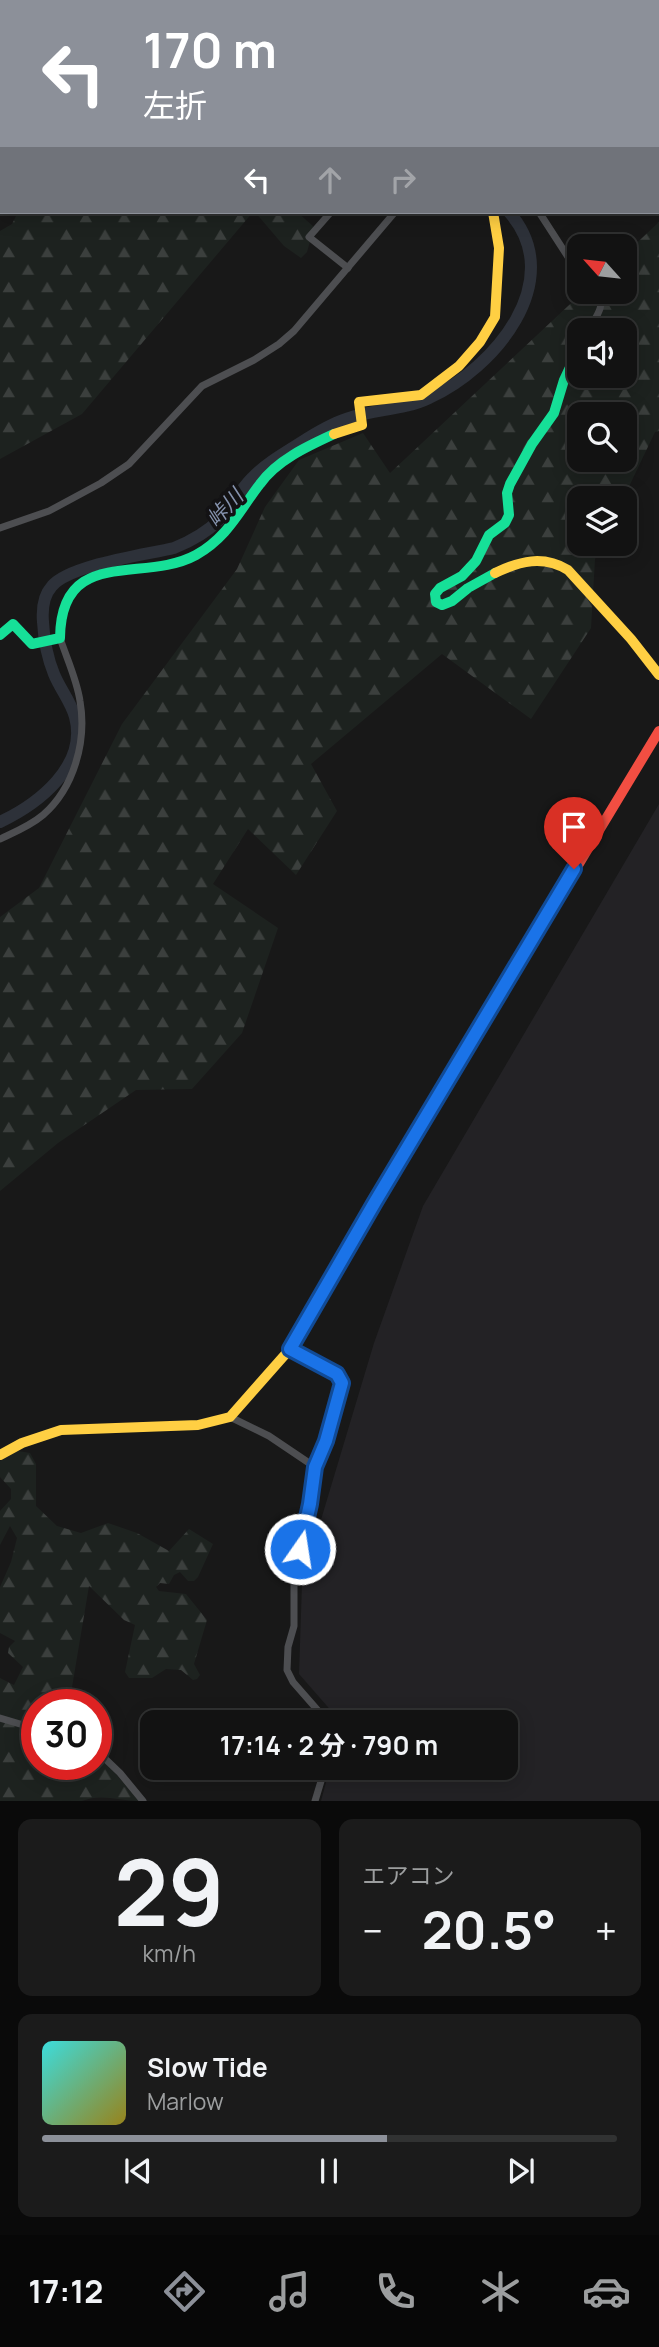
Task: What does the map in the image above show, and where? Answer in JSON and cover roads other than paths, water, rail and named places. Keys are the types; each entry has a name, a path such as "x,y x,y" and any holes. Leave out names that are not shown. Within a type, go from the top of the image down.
{"street":[{"path":"329,214 309,237 348,268"},
{"path":"0,528 49,511 101,483 129,464 202,386 254,360 294,331 393,214"},
{"path":"0,839 27,827 44,814 64,789 82,739 80,700 60,638 64,601 94,575 114,569 163,566 188,559 211,547 227,533 261,483 295,454 328,435 362,425 359,402 421,395 459,366 480,342 495,317 499,248 493,214"},
{"path":"540,214 567,255"},
{"path":"567,374 554,413 532,444 510,484 507,493 509,515 505,523 489,535 476,561 462,576 440,588 435,594 436,602 439,605 447,604 483,580 518,564 546,559 558,561 631,639 659,675"},
{"path":"0,635 13,624 32,644 60,638"},
{"path":"0,1455 22,1443 61,1430 198,1425 230,1417 290,1349 434,1102 659,731"},
{"path":"290,1349 337,1374 342,1383 326,1441 315,1467 310,1504 294,1571 294,1626 288,1647 287,1670 293,1682 318,1710"},
{"path":"230,1417 269,1436 315,1467"},
{"path":"0,1718 21,1724"},
{"path":"112,1765 143,1801"},
{"path":"315,1801 321,1780"}],"waterway":[{"name":"峠川","path":"0,822 44,794 57,781 74,752 77,735 75,717 56,680 44,635 44,603 52,586 75,572 186,543 219,520 258,472 313,435 361,414 410,405 429,398 454,384 477,366 499,344 516,320 527,293 531,266 525,238 510,214"}]}
